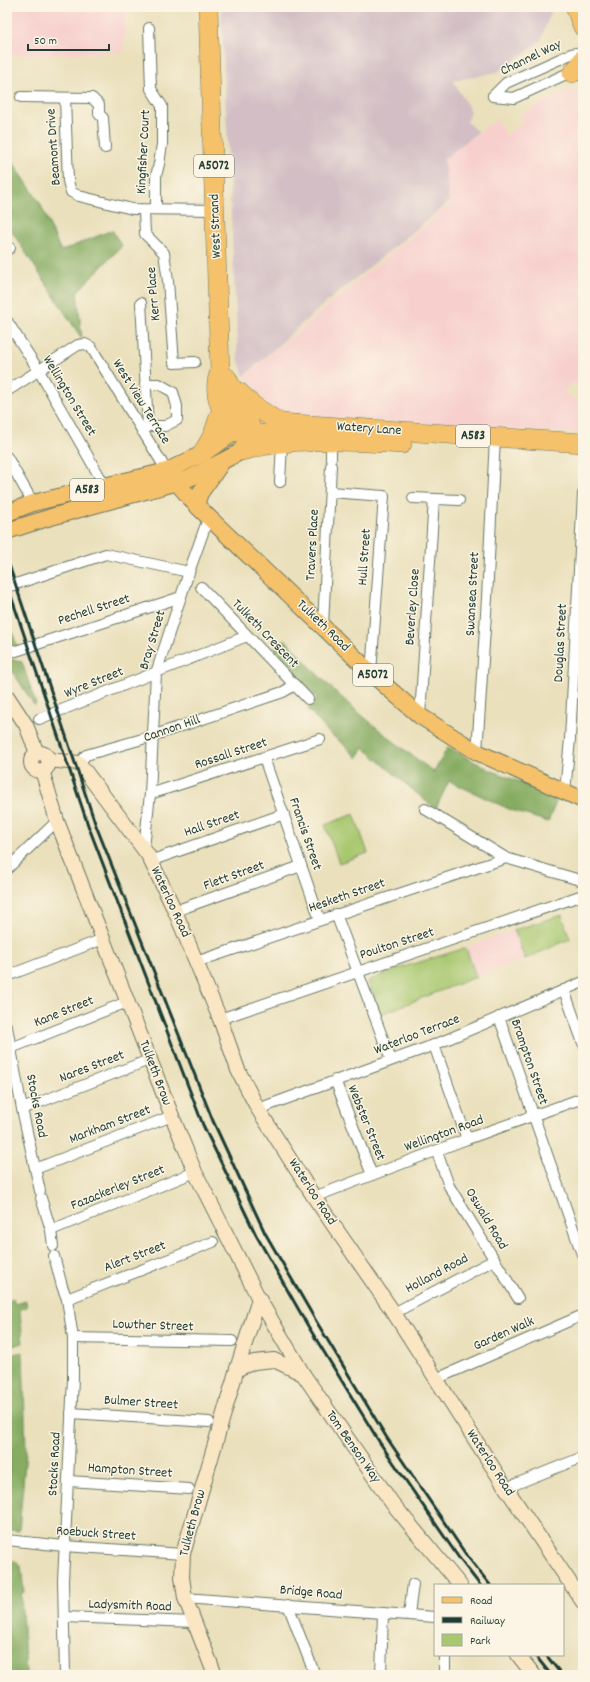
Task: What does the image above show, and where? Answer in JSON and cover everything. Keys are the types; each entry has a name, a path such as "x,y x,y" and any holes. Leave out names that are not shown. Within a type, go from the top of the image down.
{"highway":[{"name":"West Strand","path":"208,7 216,210 220,372 217,379 218,400 222,408 245,436"},
{"path":"575,7 583,27"},
{"path":"220,372 227,378 245,436 293,434 309,442"},
{"path":"231,389 240,392 254,406 280,423"},
{"path":"202,454 213,435 222,408"},
{"name":"Watery Lane","path":"245,436 280,423 331,448"},
{"name":"Watery Lane","path":"245,436 262,445 309,442 331,448 495,443 583,443"},
{"name":"Watery Lane","path":"495,443 583,456"}],"main road":[{"name":"Watery Lane","path":"167,471 245,436"},
{"name":"Watery Lane","path":"178,482 190,478 223,461 245,436"},
{"path":"196,505 200,493 208,479 223,461"},
{"name":"A583","path":"7,513 33,503 167,471"},
{"name":"Tulketh Road","path":"167,471 178,482 196,505 323,625 371,673 420,716 477,752 583,800"},
{"name":"A583","path":"7,531 178,482"},
{"name":"A5072","path":"155,488 184,498 196,505"}],"street":[{"name":"Kingfisher Court","path":"149,28 151,90 162,106 162,144 156,176 156,209"},
{"name":"Channel Way","path":"579,70 553,79 514,98 493,96 506,83 556,60 571,54 583,52"},
{"name":"Beamont Drive","path":"21,97 92,98 99,104 100,114 103,118 105,148"},
{"name":"Beamont Drive","path":"65,98 68,181 72,192 79,196 130,209 216,210"},
{"name":"Kerr Place","path":"144,210 144,234 164,253 168,281 174,363 195,362"},
{"path":"141,303 145,384 145,429 165,426 177,420 177,406 173,392 159,384 145,384"},
{"name":"Wellington Street","path":"7,321 39,371 105,486"},
{"name":"West View Terrace","path":"39,371 78,345 85,344 91,347 145,429 167,471"},
{"path":"7,392 39,371"},
{"path":"280,482 282,443"},
{"name":"Swansea Street","path":"477,752 495,443"},
{"name":"Travers Place","path":"323,625 331,448"},
{"path":"7,457 33,503"},
{"name":"Hull Street","path":"330,492 384,496 371,673"},
{"name":"Douglas Street","path":"565,792 579,672 583,494"},
{"path":"413,498 459,500"},
{"name":"Beverley Close","path":"420,716 434,499"},
{"name":"Bray Street","path":"147,854 156,673 209,516"},
{"path":"7,587 106,554 189,572"},
{"name":"Tulketh Crescent","path":"201,587 308,699"},
{"name":"Pechell Street","path":"12,650 181,597"},
{"name":"Wyre Street","path":"39,719 247,636"},
{"name":"Cannon Hill","path":"79,763 86,755 153,735 283,692 295,685"},
{"name":"Tulketh Brow","path":"7,696 26,725 42,761 57,821 149,1060 195,1172 259,1299 183,1554 182,1578 184,1598 215,1675"},
{"name":"Rossall Street","path":"150,794 320,739"},
{"name":"Francis Street","path":"264,758 320,920"},
{"path":"42,761 79,763"},
{"name":"Waterloo Road","path":"79,763 147,854 175,912 220,1019 238,1070 258,1109 314,1197 394,1313 506,1488 581,1594"},
{"path":"425,809 506,858 583,881"},
{"name":"Hall Street","path":"147,854 284,814"},
{"path":"7,869 57,821"},
{"name":"Hesketh Street","path":"196,962 506,858"},
{"name":"Flett Street","path":"175,912 301,866"},
{"name":"Poulton Street","path":"220,1019 583,895"},
{"path":"336,914 391,1060"},
{"path":"7,976 103,939"},
{"name":"Waterloo Terrace","path":"258,1109 434,1045 583,982"},
{"path":"564,990 583,1044"},
{"name":"Kane Street","path":"11,1048 127,1002"},
{"name":"Brampton Street","path":"499,1017 583,1257"},
{"name":"Stocks Road","path":"7,1027 35,1170 51,1230 62,1286 67,1298 73,1338 69,1481 64,1546 65,1675"},
{"path":"434,1045 468,1139"},
{"name":"Nares Street","path":"22,1109 149,1060"},
{"name":"Webster Street","path":"335,1080 372,1175"},
{"name":"Wellington Road","path":"314,1197 437,1152 468,1139 583,1098"},
{"name":"Markham Street","path":"35,1170 172,1116"},
{"name":"Oswald Road","path":"437,1152 449,1186 518,1298"},
{"name":"Fazackerley Street","path":"51,1230 195,1172"},
{"name":"Alert Street","path":"67,1298 213,1242"},
{"name":"Holland Road","path":"394,1313 494,1260"},
{"name":"Tom Benson Way","path":"259,1299 303,1374 392,1503 459,1584"},
{"name":"Garden Walk","path":"436,1379 583,1315"},
{"name":"Lowther Street","path":"73,1338 232,1341"},
{"path":"237,1370 254,1362 274,1360 303,1374"},
{"name":"Bulmer Street","path":"71,1412 209,1422"},
{"path":"506,1488 583,1457"},
{"name":"Hampton Street","path":"69,1481 189,1489"},
{"name":"Roebuck Street","path":"10,1540 64,1546 183,1554"},
{"path":"409,1614 413,1584"},
{"name":"Bridge Road","path":"184,1598 288,1604 434,1617"},
{"path":"288,1604 315,1675"},
{"path":"381,1675 383,1613"},
{"name":"Ladysmith Road","path":"64,1617 194,1622"},
{"path":"445,1656 445,1675"},
{"path":"519,1656 534,1675"}],"shaded area":[{"path":"7,7 126,7 124,52 7,55"},
{"path":"221,7 548,7 551,11 541,40 525,53 497,72 453,81 470,110 467,122 478,132 444,159 449,202 323,305 244,376 238,357"},
{"path":"566,90 581,91 583,94 583,389 573,380 574,382 562,392 583,405 583,434 273,414 262,397 244,376 448,205 444,159 496,119 506,135 524,122 520,115"},
{"path":"562,915 570,939 525,959 439,990 381,1014 368,981 400,968 465,948 514,930"}],"green space":[{"path":"7,153 40,203 61,251 112,230 122,246 77,292 82,339 7,224"},
{"path":"7,616 18,649 7,642"},
{"path":"285,639 319,676 355,710 434,772 448,747 490,770 558,797 548,822 511,810 449,781 436,808 428,803 364,748 357,758 329,733 308,709 317,698 272,651"},
{"path":"7,658 22,662 36,704 34,705 7,663"},
{"path":"354,814 368,853 339,863 325,825"},
{"path":"562,915 570,939 525,959 514,930"},
{"path":"466,948 476,977 381,1014 368,981 400,968"},
{"path":"13,1299 15,1304 26,1301 27,1307 21,1309 20,1312 23,1343 12,1346 7,1339 7,1302"},
{"path":"23,1352 26,1451 19,1531 7,1530 12,1424 8,1355"},
{"path":"14,1560 21,1566 24,1592 21,1595 26,1675 9,1675 7,1566"}],"railway":[{"path":"7,559 95,823 213,1121 265,1233 387,1438 465,1553 489,1584"},
{"path":"7,584 88,825 203,1125 256,1235 308,1326 380,1443 459,1558 479,1584"},
{"path":"536,1656 551,1675"},
{"path":"547,1656 562,1675"}]}
